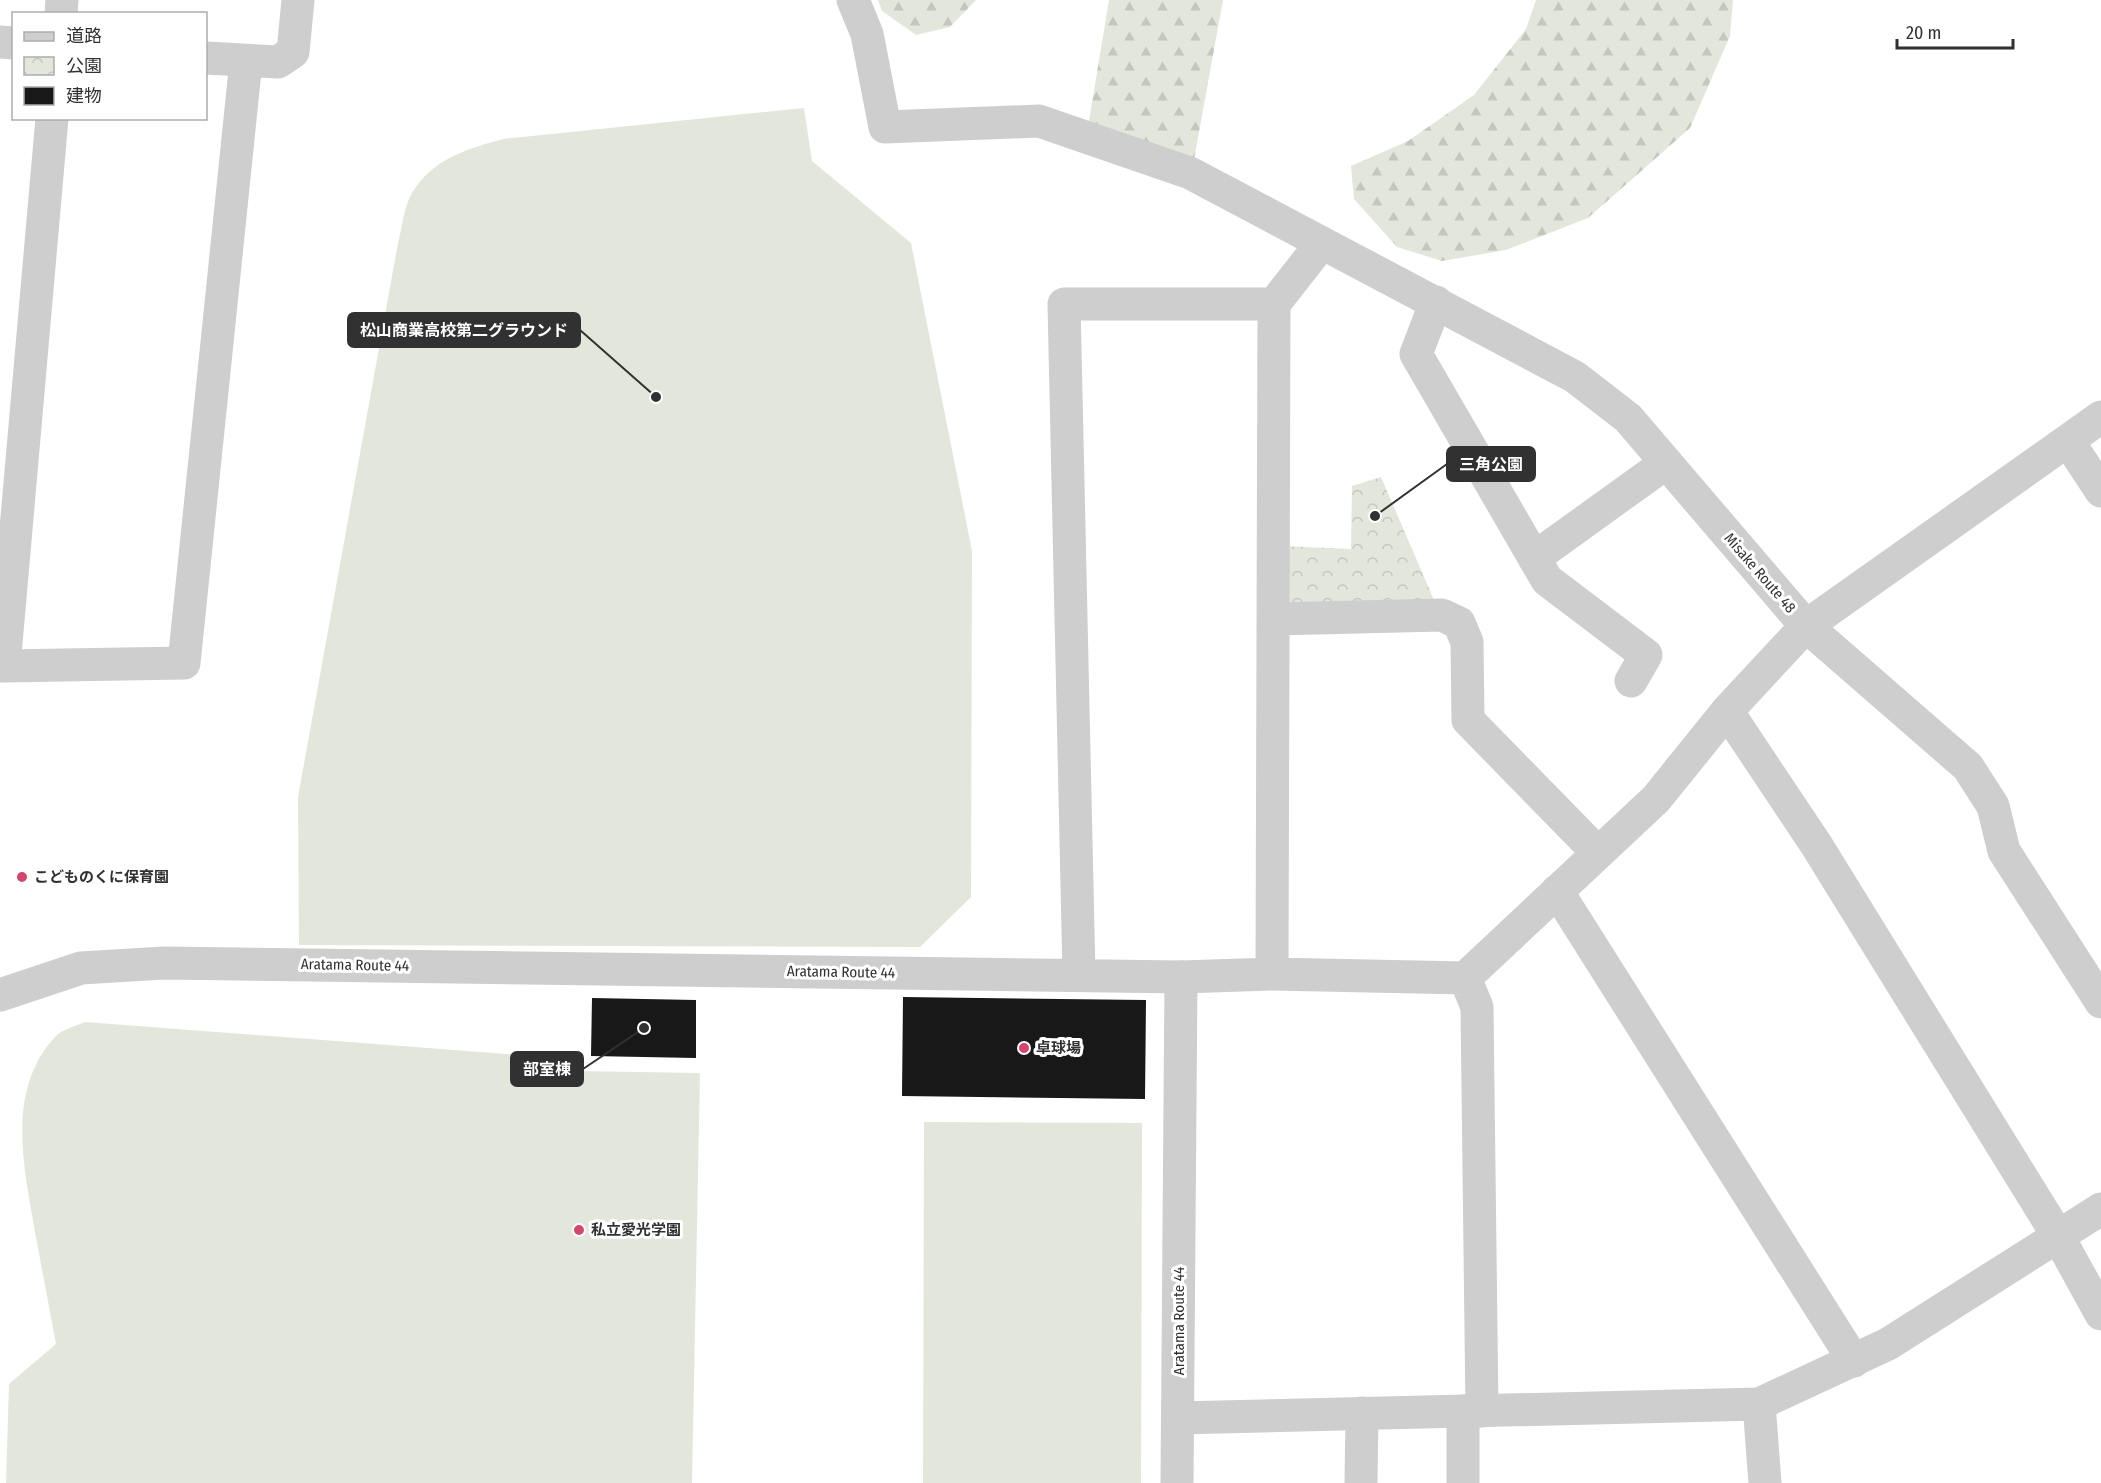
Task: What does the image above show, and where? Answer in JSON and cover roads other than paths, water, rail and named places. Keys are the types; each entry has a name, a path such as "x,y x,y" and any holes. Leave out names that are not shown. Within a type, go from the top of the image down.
{"street":[{"path":"207,58 278,62 293,52 298,0"},
{"name":"Misake Route 48","path":"853,0 867,34 885,127 1039,121 1191,173 1575,377 1628,418 1806,626 1968,767 1993,806 2004,851 2101,1002"},
{"path":"52,120 2,666 184,663 246,61"},
{"path":"1272,974 1274,304 1321,244"},
{"path":"1436,302 1416,354 1547,580 1646,655 1631,681"},
{"path":"1078,975 1064,304 1274,304"},
{"path":"1182,977 1272,974 1465,978 1656,799 1727,711 1806,626 2101,417"},
{"path":"2068,441 2101,491"},
{"path":"1534,558 1666,463"},
{"path":"1273,620 1442,615 1459,623 1467,642 1468,720 1598,853"},
{"path":"1727,711 1817,846 2058,1236 2101,1314"},
{"path":"1557,891 1854,1361"},
{"name":"Aratama Route 44","path":"0,995 81,968 164,963 1182,977 1177,1483"},
{"path":"1463,1483 1472,1411 1477,1007 1465,978"},
{"path":"1178,1418 1759,1404 1888,1344 2101,1209"},
{"path":"1759,1404 1765,1483"},
{"path":"1361,1483 1362,1413"}],"place":[{"name":"松山商業高校第二グラウンド","path":"656,397"},
{"name":"三角公園","path":"1375,516"},
{"name":"こどものくに保育園","path":"22,877"},
{"name":"部室棟","path":"644,1028"},
{"name":"卓球場","path":"1024,1048"},
{"name":"私立愛光学園","path":"579,1230"}]}
